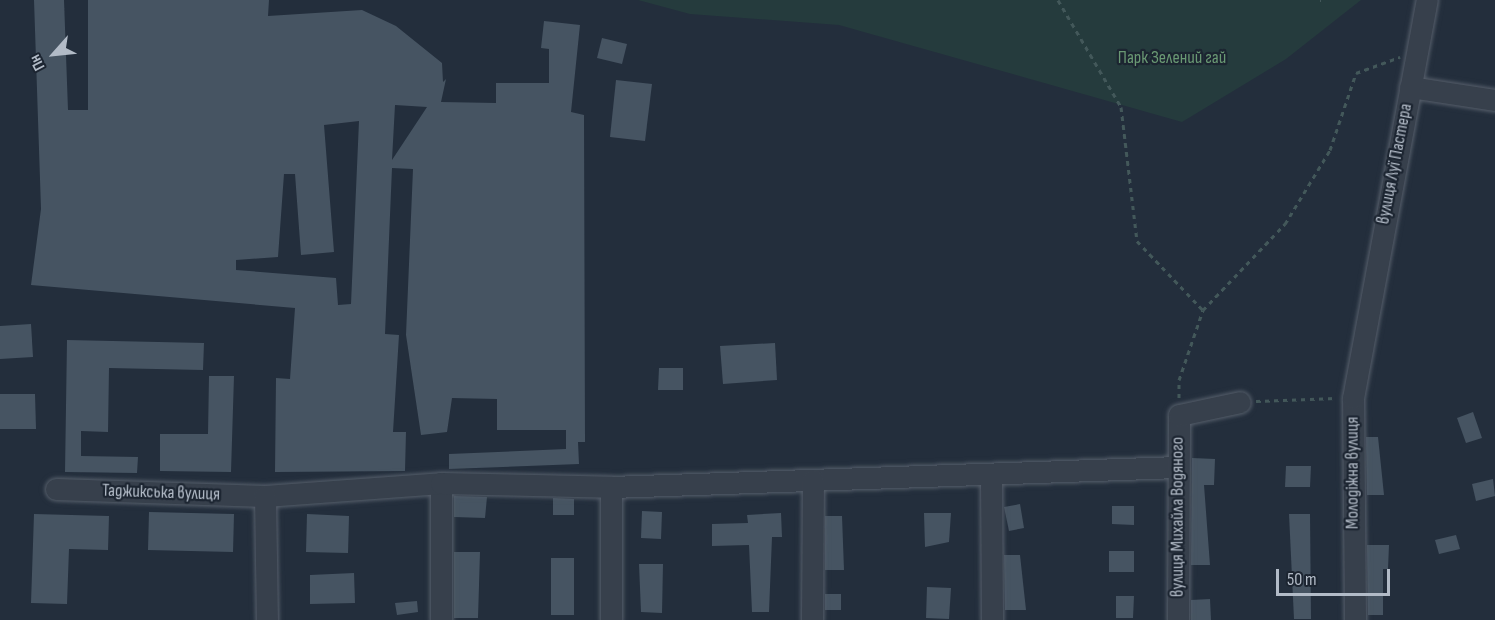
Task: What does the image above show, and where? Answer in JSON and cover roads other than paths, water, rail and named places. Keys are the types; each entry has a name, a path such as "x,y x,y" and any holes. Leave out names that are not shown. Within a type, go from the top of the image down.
{"street":[{"name":"вулиця Луї Пастера","path":"1364,327 1426,0"},
{"path":"1410,87 1495,100"},
{"name":"Молодіжна вулиця","path":"1355,620 1353,398 1364,327"},
{"name":"вулиця Михайла Водяного","path":"1178,620 1179,415 1240,402"},
{"name":"Таджикська вулиця","path":"56,489 265,496 441,483 611,487 991,476 1178,467"},
{"path":"991,476 992,620"},
{"path":"812,620 813,480"},
{"path":"441,483 441,620"},
{"path":"611,487 611,620"},
{"path":"265,496 267,620"}],"park label":[{"name":"Парк Зелений гай","path":"1172,58"}]}
